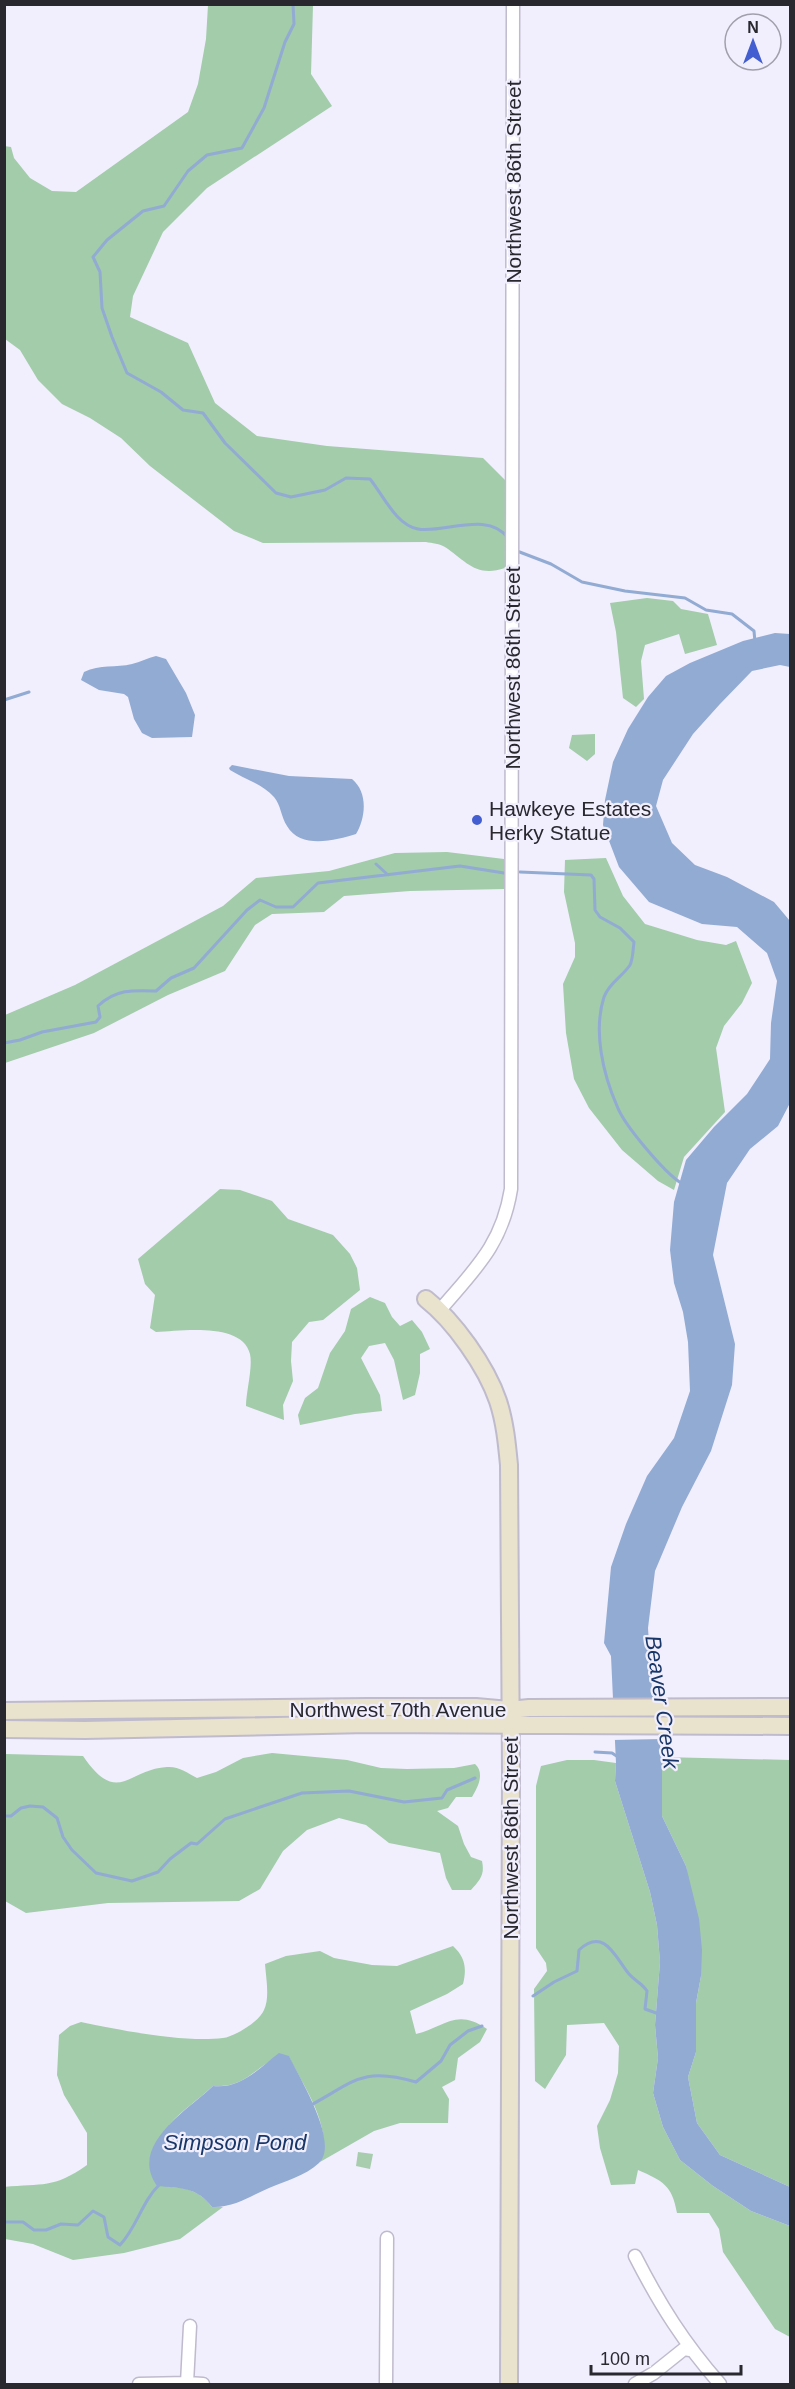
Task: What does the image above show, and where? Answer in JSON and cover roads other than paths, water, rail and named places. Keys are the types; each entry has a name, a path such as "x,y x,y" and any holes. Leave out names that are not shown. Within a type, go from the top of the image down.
{"main road":[{"name":"Northwest 86th Street","path":"426,1299 440,1310 472,1352 497,1400 505,1428 510,1488 509,2385"},
{"name":"Northwest 70th Avenue","path":"4,1711 476,1707 510,1717 582,1726 790,1726"},
{"name":"Northwest 70th Avenue","path":"4,1729 368,1724 510,1717 582,1708 790,1707"}],"street":[{"name":"Northwest 86th Street","path":"440,1310 496,1242 508,1209 511,1189 513,4"},
{"path":"50,1711 50,1730"},
{"path":"386,2385 387,2238"},
{"path":"635,2256 666,2314 690,2350 720,2385"},
{"path":"187,2383 190,2326"},
{"path":"636,2385 684,2349 690,2350"},
{"path":"139,2385 187,2383 203,2385"}],"water":[{"path":"775,633 790,634 790,667 780,665 752,671 720,704 693,734 663,780 656,806 672,843 695,865 727,877 774,902 790,921 790,1103 778,1126 750,1149 727,1183 713,1255 735,1344 732,1385 711,1451 682,1507 655,1571 648,1628 652,1690 662,1757 662,1816 686,1866 699,1919 702,1950 701,1976 696,2003 696,2052 688,2077 697,2123 720,2155 790,2187 790,2226 751,2211 713,2186 680,2160 663,2127 653,2093 658,2058 655,2025 660,1962 657,1925 650,1892 615,1781 611,1656 604,1643 611,1567 626,1524 647,1476 674,1438 690,1391 688,1342 683,1312 674,1283 670,1250 674,1202 686,1160 714,1127 747,1094 770,1059 771,1023 777,981 767,953 737,927 702,924 649,902 619,867 603,825 605,800 613,762 628,729 648,697 666,676 690,663 743,641"},
{"path":"156,656 166,659 186,693 195,715 192,737 152,738 142,733 134,719 128,697 124,694 99,690 81,680 84,672 90,670 132,664"},
{"path":"232,765 289,776 352,779 361,791 364,805 362,820 356,834 319,841 301,838 287,826 270,792 230,770"},
{"name":"Simpson Pond","path":"279,2053 289,2056 316,2110 325,2141 324,2154 319,2163 295,2178 228,2206 212,2207 194,2192 157,2186 150,2171 150,2156 155,2143 165,2130 213,2086 232,2084 249,2077"}],"waterway":[{"path":"293,4 294,24 285,42 264,108 242,148 207,155 188,171 164,206 143,211 107,240 93,257 100,272 102,308 112,337 127,373 161,392 183,410 203,413 225,443 276,493 291,497 325,490 346,478 370,479 397,516 410,526 428,530 477,524 489,525 508,538"},
{"path":"517,551 551,564 582,582 625,591 685,598 706,610 732,614 754,631 755,642"},
{"path":"4,700 29,692"},
{"path":"376,864 388,875"},
{"path":"4,1043 42,1032 96,1022 100,1017 98,1006 111,996 132,991 156,991 171,978 194,968 247,910 260,900 276,907 293,907 318,883 460,866 504,873"},
{"path":"520,872 591,875 594,879 595,910 600,917 620,928 634,942 630,965 604,997 599,1024 601,1052 608,1080 621,1114 655,1159 681,1183"},
{"path":"595,1752 612,1753 618,1757"},
{"path":"4,1816 11,1816 21,1808 43,1807 57,1818 63,1837 72,1850 96,1873 132,1881 158,1872 170,1859 191,1843 197,1844 225,1819 302,1793 349,1791 404,1802 442,1798 447,1790 475,1778"},
{"path":"533,1996 577,1971 579,1950 596,1942 609,1947 629,1974 645,1988 647,1991 645,2009 659,2014"},
{"path":"311,2105 349,2083 370,2076 398,2077 416,2082 441,2061 450,2045 468,2031 482,2026"},
{"path":"4,2222 23,2222 34,2230 46,2230 61,2224 78,2225 93,2211 104,2217 108,2237 120,2245 160,2184"}],"place":[{"name":"Hawkeye Estates Herky Statue","path":"477,820"}],"water label":[{"name":"Beaver Creek","path":"662,1702"}]}
